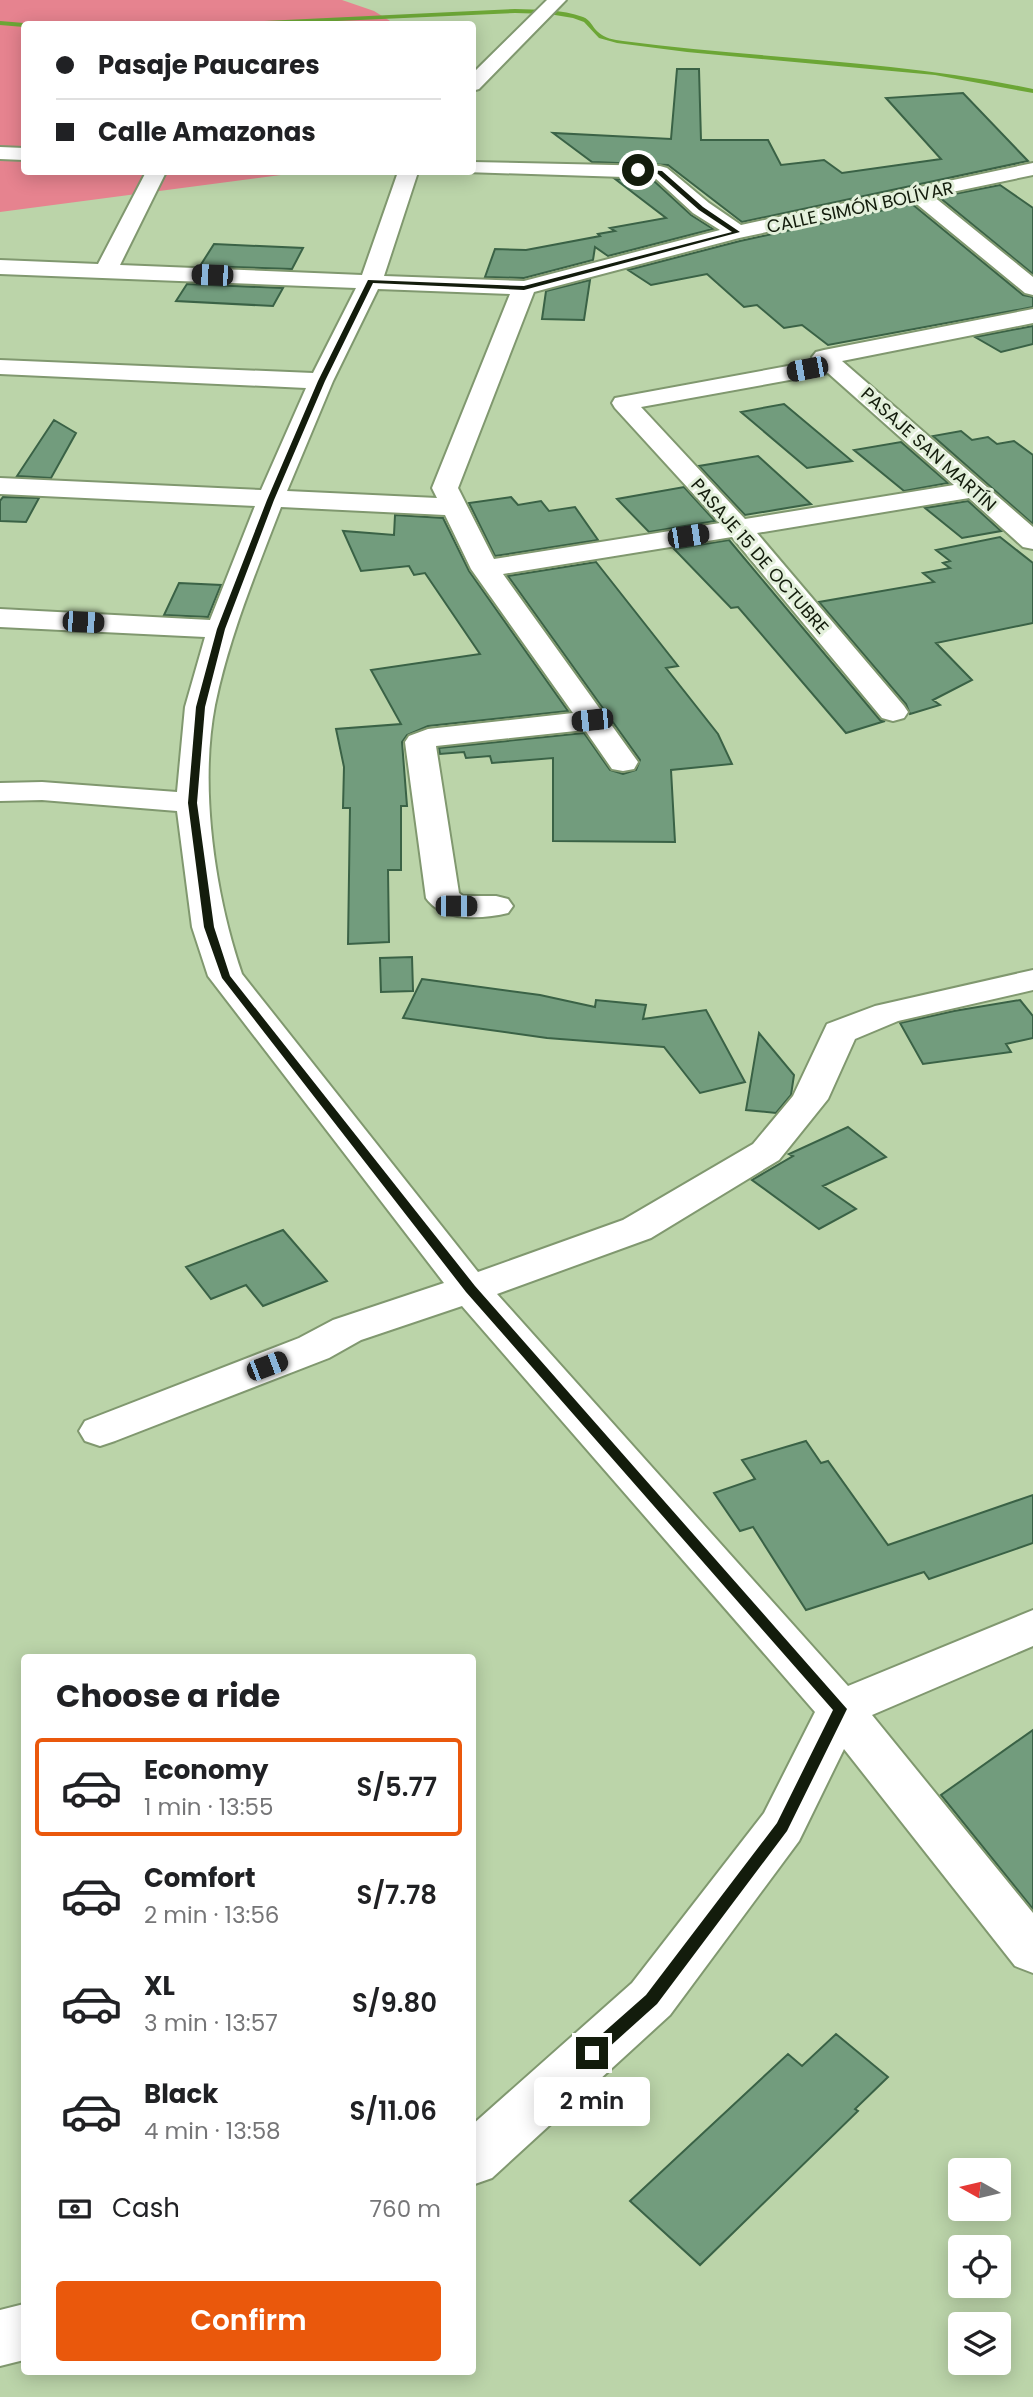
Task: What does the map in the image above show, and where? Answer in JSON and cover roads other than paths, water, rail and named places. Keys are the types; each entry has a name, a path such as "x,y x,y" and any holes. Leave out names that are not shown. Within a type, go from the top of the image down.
{"street":[{"path":"476,81 557,0"},
{"path":"0,153 21,154"},
{"path":"476,168 660,172 701,208 737,232"},
{"name":"CALLE SIMÓN BOLÍVAR","path":"0,267 524,288 737,232 1033,169"},
{"path":"106,271 154,175"},
{"path":"407,175 371,281 321,381 271,500 221,629 200,707 192,803 209,927 225,976 470,1289 840,1709 1033,1951"},
{"path":"919,195 1033,288"},
{"path":"524,288 445,488 485,569 623,762"},
{"path":"829,361 1033,316"},
{"name":"PASAJE 15 DE OCTUBRE","path":"829,361 624,403 739,528 893,712"},
{"name":"PASAJE SAN MARTÍN","path":"829,361 1033,541"},
{"path":"0,367 321,381"},
{"path":"0,486 454,507"},
{"path":"485,569 974,490"},
{"path":"0,618 221,629"},
{"path":"496,906 456,906 443,898 420,742 428,738 592,720"},
{"path":"0,792 42,791 192,803"},
{"path":"100,1431 314,1348 347,1330 637,1229 766,1152 810,1099 840,1032 887,1013 1033,980"},
{"path":"476,2157 651,1999 782,1827 840,1709 1033,1627"},
{"path":"0,2339 21,2333"}],"waterway":[{"path":"307,21 515,11 549,12 583,19 597,34 617,42 886,67 1033,91"},
{"path":"0,23 21,25"}]}
